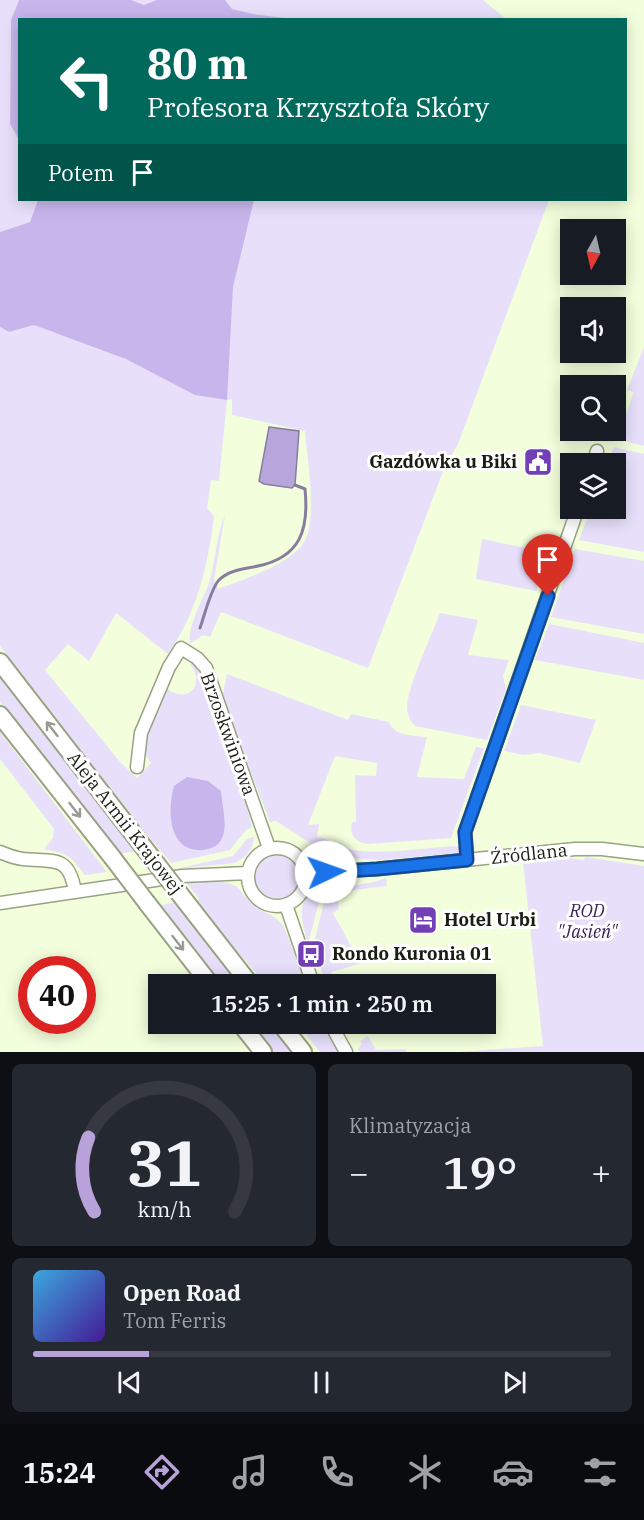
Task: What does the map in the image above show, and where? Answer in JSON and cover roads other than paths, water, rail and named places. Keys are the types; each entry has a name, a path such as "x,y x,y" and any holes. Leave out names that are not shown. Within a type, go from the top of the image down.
{"main road":[{"name":"Aleja Armii Krajowej","path":"0,662 242,974"},
{"name":"Aleja Armii Krajowej","path":"0,715 202,974"},
{"path":"249,1034 263,1052"},
{"path":"289,1034 303,1052"}],"street":[{"path":"467,860 465,832 574,519"},
{"name":"Brzoskwiniowa","path":"137,767 141,733 169,667 181,648 197,657 206,668 269,848"},
{"path":"269,848 286,849 293,852 300,858 306,873 306,881 300,896 286,905 272,906 258,900 249,887 248,873 255,857 269,848"},
{"name":"Źródlana","path":"306,873 377,869 575,849 602,849 644,854"},
{"path":"0,852 19,858 48,859 61,864 69,870 75,892"},
{"path":"0,903 182,876 248,873"},
{"path":"286,905 310,974"},
{"path":"336,1034 346,1052"}],"waterway":[{"path":"200,628 219,580 232,572 273,562 284,556 299,539 305,517 305,489 295,485"}],"place":[{"name":"Gazdówka u Biki","path":"538,462"},
{"name":"Hotel Urbi","path":"423,920"},
{"name":"Rondo Kuronia 01","path":"311,954"}],"park label":[{"name":"ROD \"Jasień\"","path":"587,921"}]}
